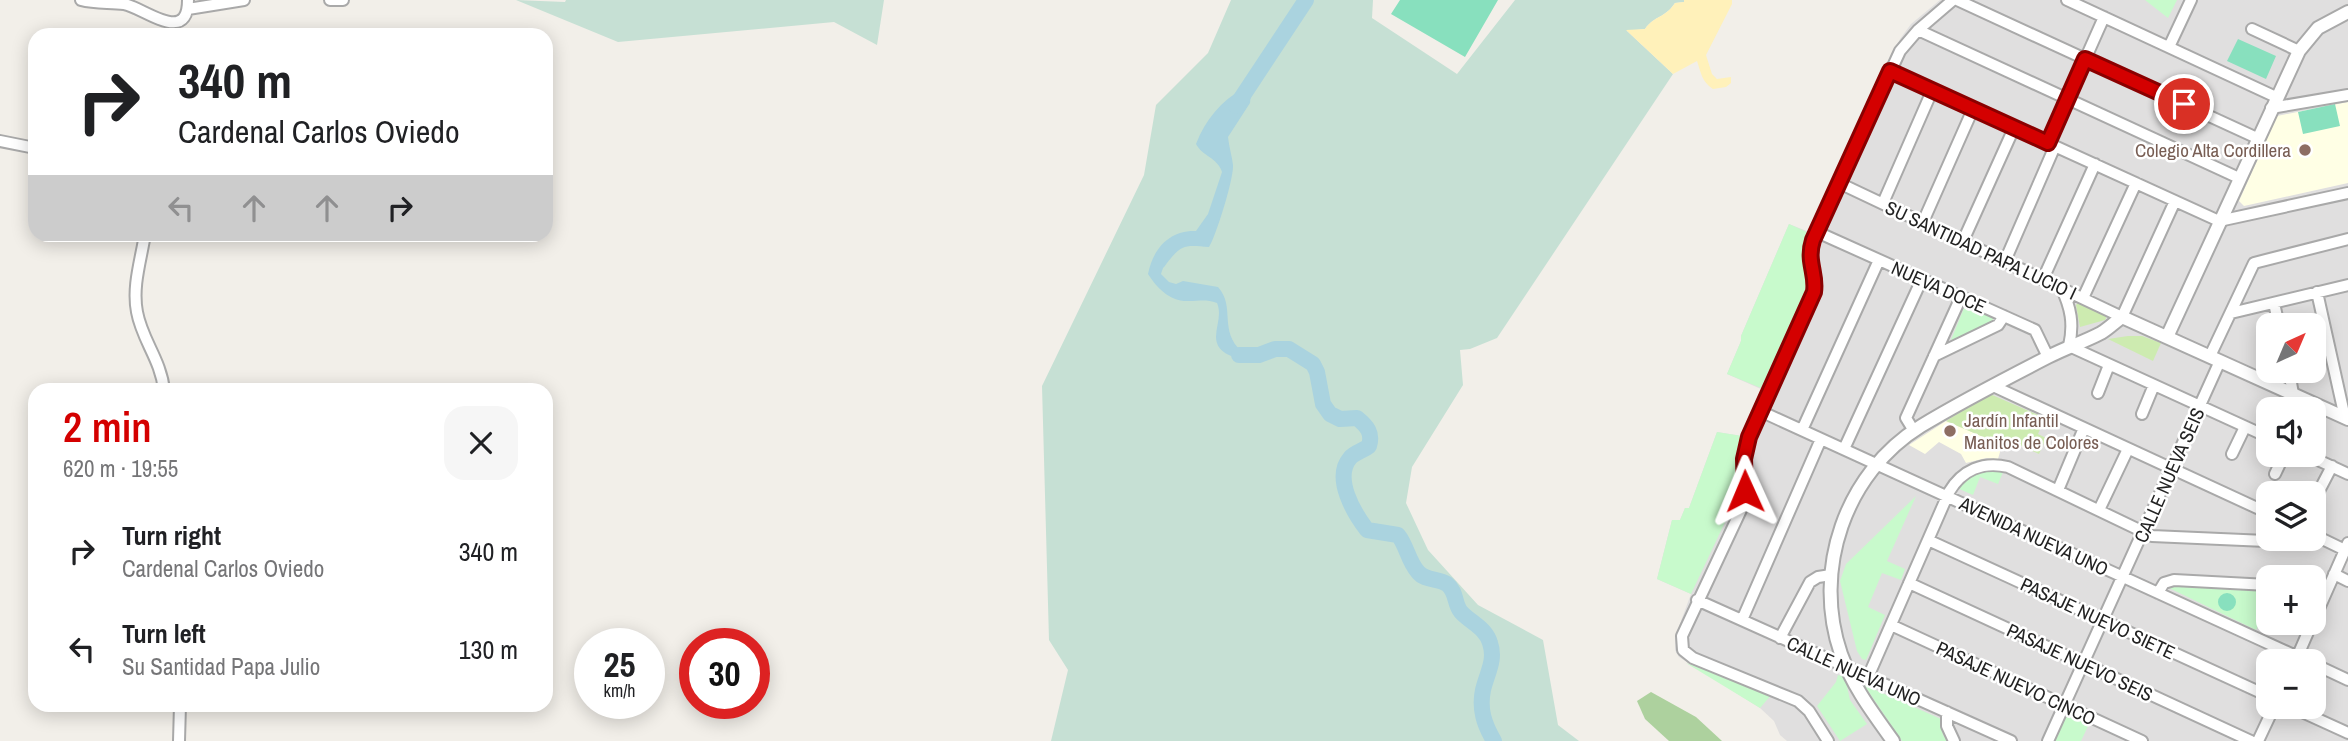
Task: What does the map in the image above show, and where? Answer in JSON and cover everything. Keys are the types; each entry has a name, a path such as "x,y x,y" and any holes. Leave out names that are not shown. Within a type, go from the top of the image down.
{"street":[{"path":"81,0 127,4 168,23 180,19 188,4 244,0"},
{"path":"330,0 342,0"},
{"path":"1828,741 1809,711 1798,701 1693,658 1686,653 1682,645 1682,636 1741,510 1746,448 1814,292 1810,254 1817,232 1900,51 1918,30 1955,0 2257,138"},
{"path":"2169,47 2191,0"},
{"path":"2070,1 2169,47 2274,102 2348,95"},
{"path":"2167,337 2299,51 2318,28 2347,15"},
{"path":"2005,261 2067,99 2104,17"},
{"path":"2252,29 2299,51"},
{"path":"1918,30 2239,178"},
{"path":"1890,71 2219,221 2348,193"},
{"path":"1883,204 1933,91"},
{"path":"1923,222 1973,109"},
{"path":"1963,241 2014,128"},
{"path":"0,141 28,147"},
{"path":"2043,279 2095,164"},
{"name":"SU SANTIDAD PAPA LUCIO I","path":"1839,183 2122,317"},
{"path":"2083,298 2136,183"},
{"path":"1892,741 1870,710 1846,667 1833,622 1831,575 1835,548 1854,497 1877,464 1914,431 2048,357 2102,332 2122,317 2175,201"},
{"name":"NUEVA DOCE","path":"1817,232 2035,331 2048,357"},
{"name":"CALLE NUEVA SEIS","path":"2048,741 2200,406 2231,313 2254,263 2348,239"},
{"path":"143,242 137,275 137,312 162,373 163,383"},
{"path":"1802,430 1879,260"},
{"path":"1844,449 1922,279"},
{"path":"2231,313 2348,285"},
{"path":"2061,287 2072,317 2073,330 2069,346"},
{"path":"2317,292 2346,418"},
{"path":"1914,431 1906,418 1961,297"},
{"path":"2274,303 2276,313"},
{"path":"1934,356 1998,325 2004,316"},
{"path":"2122,317 2346,418"},
{"path":"2069,346 2256,432"},
{"path":"2098,393 2109,365"},
{"path":"2291,383 2293,394"},
{"path":"2142,414 2154,385"},
{"path":"1993,386 2256,508"},
{"name":"AVENIDA NUEVA UNO","path":"1760,411 2123,576 2275,649"},
{"path":"2232,454 2245,427"},
{"path":"2058,490 2084,428"},
{"path":"1742,620 1821,439"},
{"path":"2099,510 2128,449"},
{"path":"2326,463 2348,474"},
{"path":"1868,677 1947,496 1961,477 1973,469 1988,465 2008,467 2152,536 2256,541"},
{"path":"2324,481 2332,466"},
{"path":"2275,474 2278,467"},
{"path":"2326,539 2347,547 2327,590"},
{"name":"PASAJE NUEVO SIETE","path":"1928,540 2256,690"},
{"path":"1780,638 1807,586 1818,577 1831,575"},
{"path":"2334,575 2348,581"},
{"path":"2158,593 2164,583 2175,580 2256,584"},
{"name":"PASAJE NUEVO SEIS","path":"1909,583 2251,741"},
{"name":"CALLE NUEVA UNO","path":"1697,600 2011,741"},
{"name":"PASAJE NUEVO CINCO","path":"1891,625 2142,741"},
{"path":"2326,670 2348,680"},
{"path":"179,741 180,712"},
{"path":"1947,712 1947,726 1954,741"},
{"path":"2258,741 2268,719"},
{"path":"2317,719 2348,733"}],"shaded area":[{"path":"516,0 884,0 877,45 834,22 618,42"},
{"path":"1231,0 1373,0 1372,18 1457,74 1515,0 1684,0 1675,3 1645,29 1627,31 1673,74 1497,338 1470,349 1460,350 1463,385 1412,467 1406,503 1428,550 1478,605 1543,640 1558,725 1579,741 1051,741 1068,670 1049,640 1042,386 1144,175 1156,105 1208,53"},
{"path":"1940,0 2348,0 2348,741 1787,741 1780,735 1774,721 1760,708 1679,657 1675,650 1675,637 1691,594 1657,579 1672,520 1680,520 1685,508 1689,508 1717,432 1742,436 1761,389 1727,374 1741,336 1789,224 1809,232 1900,39 1911,24"},
{"name":"Colegio Alta Cordillera","path":"2348,102 2348,183 2244,206 2239,201 2277,116"},
{"name":"Jardín Infantil Manitos de Colores","path":"1946,421 2002,445 1998,459 1986,458 1966,463 1961,454 1939,442 1925,454 1909,445"}],"green space":[{"path":"1400,0 1498,0 1465,57 1391,14"},
{"path":"2145,0 2177,0 2168,18"},
{"path":"2238,39 2276,56 2266,79 2227,61"},
{"path":"2335,104 2340,126 2303,134 2298,112"},
{"path":"1789,224 1809,233 1804,251 1808,284 1761,388 1727,374"},
{"path":"2078,303 2107,316 2105,320 2080,327 2076,305"},
{"path":"1969,306 1994,317 1992,321 1955,342 1951,340 1964,308"},
{"path":"2142,336 2161,343 2153,361 2108,339"},
{"path":"1990,394 2045,418 2038,434 2046,438 2039,454 2009,440 2002,445 1946,421"},
{"path":"1717,432 1742,436 1737,460 1736,499 1691,594 1657,579 1672,520 1680,520 1685,508 1689,508"},
{"path":"1982,470 2004,470 1998,484 1980,477 1973,495 1957,488 1963,481"},
{"path":"1916,496 1887,561 1905,569 1901,580 1882,573 1868,607 1885,615 1866,660 1862,659 1857,651 1840,581 1846,564"},
{"path":"2175,585 2256,589 2256,630 2167,587"},
{"path":"2223,593 2231,593 2236,602 2234,609 2223,611 2218,606 2218,598"},
{"path":"1686,663 1772,694 1760,708"},
{"path":"1838,675 1845,677 1850,700 1867,724 1840,741 1817,706 1836,682"},
{"path":"1864,685 1941,719 1943,735 1947,741 1902,741"},
{"path":"1651,692 1696,717 1722,741 1669,741 1645,719 1637,701"},
{"path":"2067,713 2089,724 2081,741 2054,741"}],"sand":[{"path":"1684,0 1732,0 1706,55 1712,74 1717,79 1731,77 1731,83 1726,87 1713,89 1709,86 1702,77 1697,61 1673,74 1626,30 1645,29 1675,3"}],"water":[{"path":"1244,88 1251,93 1250,103 1228,137 1233,172 1212,241 1209,247 1189,246 1181,249 1163,268 1161,274 1169,282 1176,284 1183,281 1218,287 1226,302 1229,327 1235,344 1242,352 1257,351 1258,359 1232,356 1217,344 1217,303 1182,301 1170,297 1148,274 1158,249 1164,243 1178,234 1196,231 1208,214 1222,172 1217,163 1196,144 1215,112"}],"waterway":[{"path":"1236,106 1306,0"},
{"path":"1239,355 1259,355 1275,349 1289,349 1313,364 1323,404 1330,414 1340,419 1357,418 1366,427 1370,434 1369,446 1352,456 1345,466 1344,485 1347,495 1367,530 1398,535 1418,572 1424,577 1447,584 1461,612 1482,629 1488,638 1492,649 1483,690 1482,710 1494,741"}],"place":[{"name":"Colegio Alta Cordillera","path":"2305,150"},
{"name":"Jardín Infantil Manitos de Colores","path":"1950,431"}],"route":[{"path":"1745,491 1744,459 1749,437 1814,292 1815,283 1810,261 1813,240 1890,71 2048,143 2085,59 2184,104"}]}
